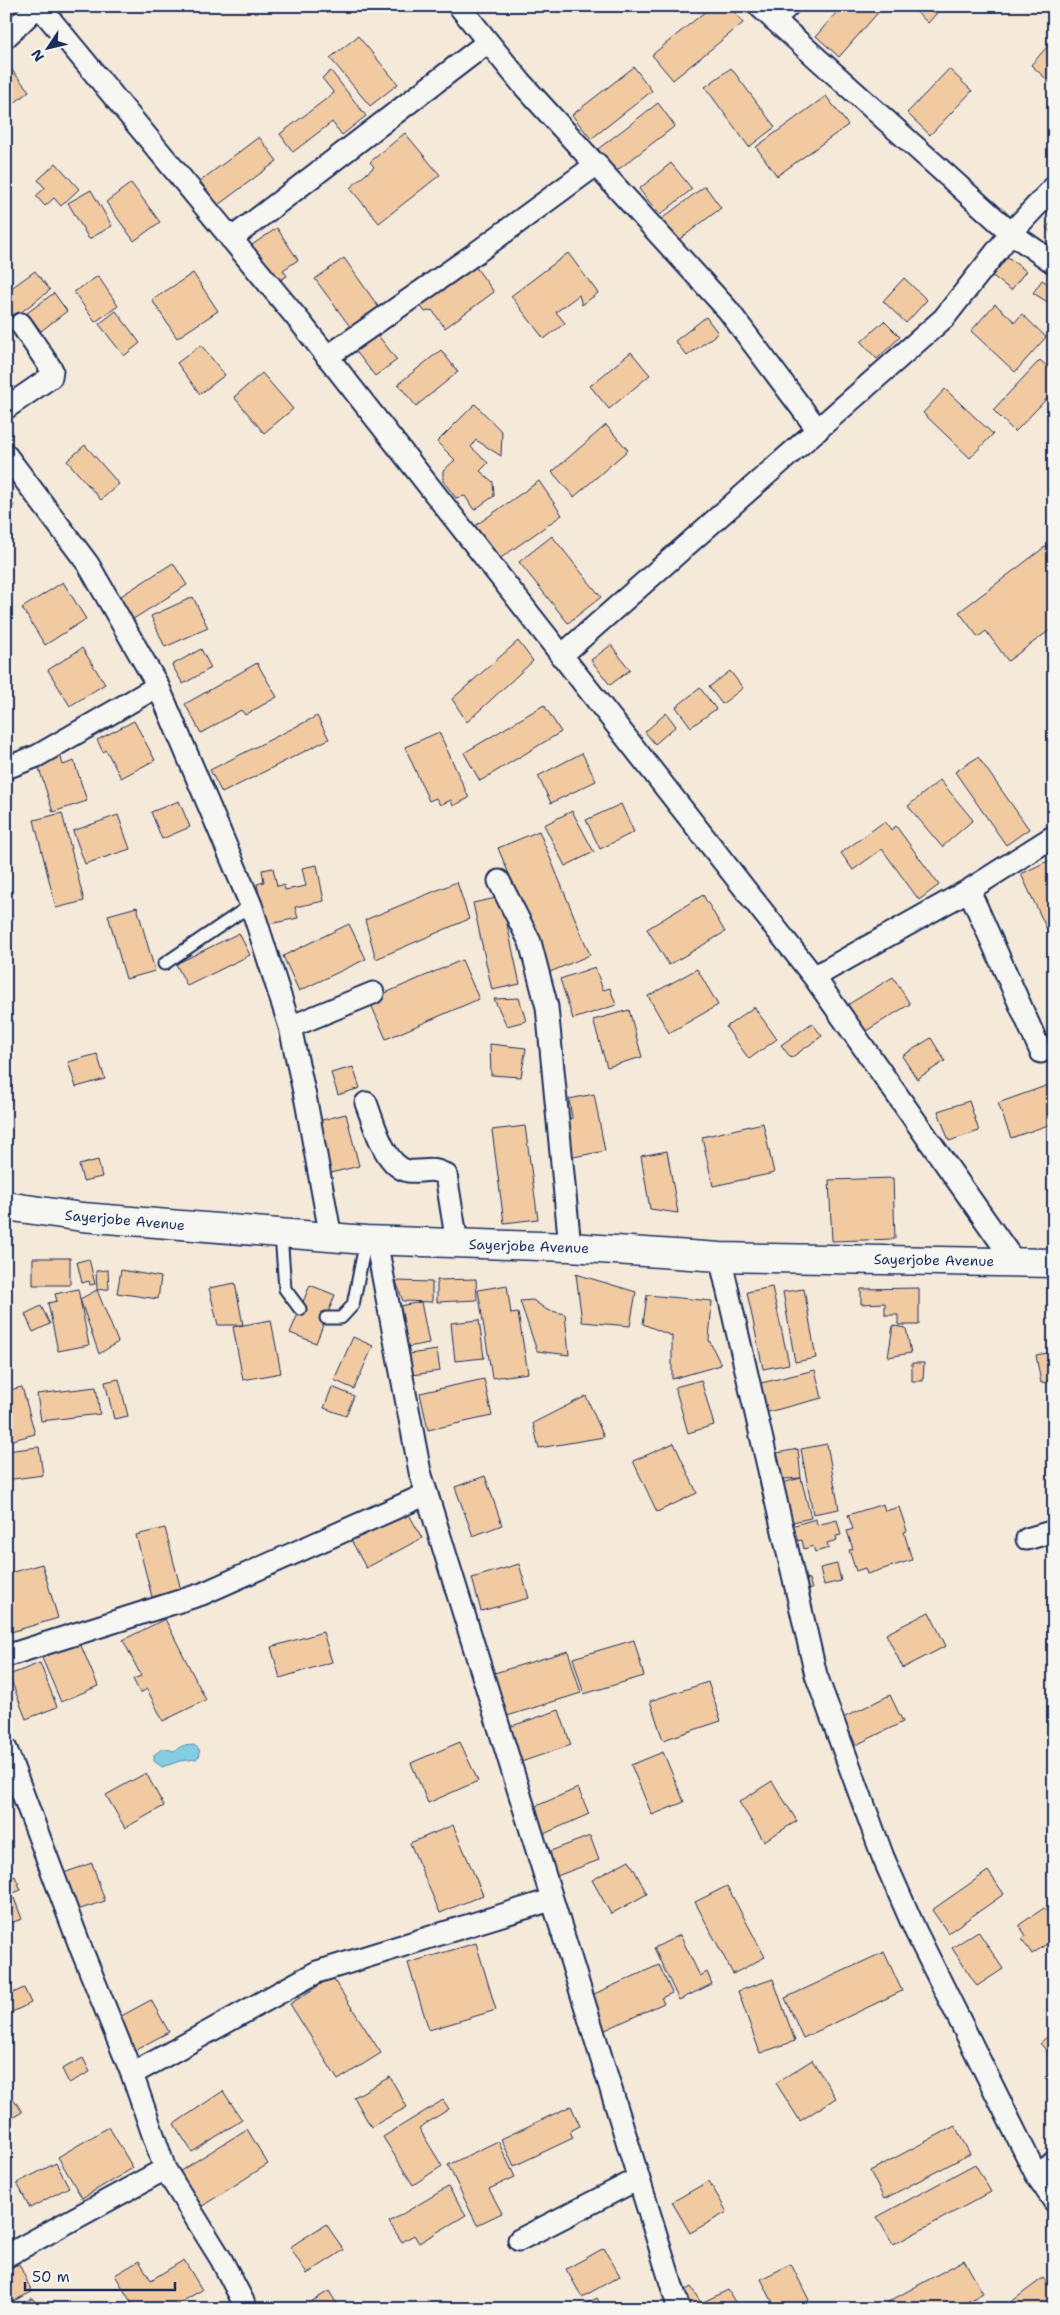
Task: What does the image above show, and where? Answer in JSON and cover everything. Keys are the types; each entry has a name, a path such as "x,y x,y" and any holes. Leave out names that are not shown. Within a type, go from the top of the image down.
{"main road":[{"name":"Sayerjobe Avenue","path":"6,1206 82,1217 331,1238 570,1247 720,1256 1054,1263"}],"street":[{"path":"459,6 523,85 728,310 818,430"},
{"path":"6,37 33,8 231,239 327,357 814,977 1014,1261"},
{"path":"774,11 1011,233 1054,263"},
{"path":"231,239 488,42"},
{"path":"327,357 476,253 597,164"},
{"path":"561,656 944,318 1011,233 1054,187"},
{"path":"6,408 51,377 52,370 21,324"},
{"path":"6,455 88,564 158,686 251,905 290,1027 306,1101 331,1238"},
{"path":"6,768 38,756 158,686"},
{"path":"814,977 969,890 1054,836"},
{"path":"499,881 530,942 547,1007 570,1247"},
{"path":"969,890 1040,1052"},
{"path":"290,1027 373,993"},
{"path":"366,1103 381,1144 395,1166 408,1171 437,1169 446,1175 457,1243"},
{"path":"371,1240 420,1472 679,2309"},
{"path":"720,1256 816,1675 883,1857 916,1932 1037,2176 1054,2201"},
{"path":"6,1656 202,1594 427,1494"},
{"path":"1027,1539 1054,1531"},
{"path":"6,1750 82,1951 132,2074 164,2169 221,2259 247,2309"},
{"path":"132,2074 317,1972 551,1900"},
{"path":"1037,2176 1054,2162"},
{"path":"6,2256 164,2169"},
{"path":"520,2240 638,2179"}],"lane":[{"path":"164,964 251,905"},
{"path":"281,1234 284,1289 300,1309"},
{"path":"326,1318 341,1318 353,1305 371,1240"}],"water":[{"path":"194,1745 199,1749 200,1755 196,1759 180,1761 162,1767 154,1761 154,1755 163,1748 174,1751 182,1746"}],"building":[{"path":"712,6 730,6 743,23 673,80 652,55"},
{"path":"842,6 880,6 882,8 839,57 816,36"},
{"path":"910,6 943,6 928,23"},
{"path":"358,36 398,84 370,106 330,58"},
{"path":"1054,41 1054,86 1031,65"},
{"path":"6,63 29,91 6,110"},
{"path":"634,67 652,91 591,139 572,115"},
{"path":"731,68 775,127 749,147 705,87"},
{"path":"949,69 972,91 930,135 907,113"},
{"path":"331,71 366,116 342,135 332,122 293,152 280,134 334,93 322,78"},
{"path":"826,96 848,125 777,176 756,147"},
{"path":"658,103 675,126 615,172 598,149"},
{"path":"405,133 440,175 379,223 350,188 374,167 370,162"},
{"path":"259,137 277,161 218,205 200,181"},
{"path":"56,163 79,189 61,206 54,198 45,206 36,196 45,188 38,180"},
{"path":"671,163 692,189 660,215 639,189"},
{"path":"131,183 160,222 134,241 106,202"},
{"path":"705,186 721,208 676,242 660,220"},
{"path":"91,190 112,226 89,239 68,203"},
{"path":"1054,220 1054,235 1046,228"},
{"path":"277,228 298,260 283,270 287,276 274,284 249,247"},
{"path":"568,253 598,293 582,305 579,295 556,312 565,323 544,339 511,296"},
{"path":"1005,255 1026,271 1011,290 990,274"},
{"path":"344,258 382,312 354,332 315,279"},
{"path":"472,262 494,292 445,328 432,310 425,312 418,302"},
{"path":"35,271 50,290 11,320 6,314 6,292"},
{"path":"193,273 218,311 177,338 152,300"},
{"path":"98,276 118,306 95,322 74,292"},
{"path":"904,278 927,300 906,323 883,301"},
{"path":"1042,280 1054,288 1054,306 1033,293"},
{"path":"54,293 67,311 41,331 27,313"},
{"path":"995,304 1015,322 1022,314 1046,337 1015,372 971,331"},
{"path":"116,311 140,343 124,356 99,324"},
{"path":"706,317 718,333 687,356 675,341"},
{"path":"884,321 900,337 877,359 861,342"},
{"path":"377,334 397,360 375,376 355,350"},
{"path":"201,345 225,375 200,394 177,363"},
{"path":"441,350 458,372 416,406 398,384"},
{"path":"631,352 650,375 609,409 590,386"},
{"path":"1040,360 1054,373 1054,391 1015,432 993,410"},
{"path":"262,373 293,409 264,433 234,397"},
{"path":"945,389 993,434 970,458 923,413"},
{"path":"475,404 502,432 501,456 476,440 471,447 488,463 480,471 493,482 494,496 474,510 465,496 456,498 443,481 443,471 455,460 437,442"},
{"path":"606,425 628,450 574,497 552,472"},
{"path":"85,445 119,484 101,500 67,461"},
{"path":"539,481 562,515 495,562 472,528"},
{"path":"6,494 14,506 6,512"},
{"path":"552,536 601,597 568,623 519,562"},
{"path":"1054,540 1054,627 1008,661 986,631 978,637 959,612"},
{"path":"173,563 187,585 127,623 113,601"},
{"path":"63,582 86,619 45,645 22,608"},
{"path":"193,597 208,628 165,647 151,616"},
{"path":"518,641 533,661 467,722 452,699"},
{"path":"611,645 630,670 610,685 591,660"},
{"path":"82,648 105,684 70,706 48,670"},
{"path":"201,649 211,668 183,684 172,665"},
{"path":"257,663 277,697 245,715 241,710 201,733 185,704"},
{"path":"730,671 743,688 722,704 709,687"},
{"path":"700,688 716,709 691,727 676,707"},
{"path":"544,705 561,732 480,781 464,753"},
{"path":"666,713 676,726 655,744 645,732"},
{"path":"317,716 329,739 222,793 210,770"},
{"path":"134,721 155,760 121,778 106,750 103,752 97,740"},
{"path":"439,732 469,798 453,806 451,800 440,805 436,798 429,801 405,747"},
{"path":"582,753 596,781 551,803 538,776"},
{"path":"60,754 63,765 74,761 87,801 53,812 37,762"},
{"path":"978,757 1029,829 1006,845 955,772"},
{"path":"940,780 973,820 942,847 908,806"},
{"path":"179,801 190,827 162,839 151,812"},
{"path":"621,804 634,832 600,849 586,820"},
{"path":"572,811 594,852 565,866 544,825"},
{"path":"62,813 84,901 56,908 34,820"},
{"path":"118,815 130,849 85,864 73,831"},
{"path":"885,821 891,830 896,826 939,885 919,900 882,849 853,870 841,853"},
{"path":"539,831 590,955 550,972 498,848"},
{"path":"1054,858 1054,939 1052,940 1021,874"},
{"path":"317,865 324,901 295,907 298,918 265,925 257,884 264,882 262,870 273,868 277,886 284,885 285,890 306,886 302,868"},
{"path":"457,882 469,919 376,959 365,920"},
{"path":"703,895 725,932 669,965 647,929"},
{"path":"501,897 520,984 492,990 473,903"},
{"path":"137,907 155,971 126,979 108,915"},
{"path":"349,924 366,959 299,991 283,956"},
{"path":"239,933 250,955 187,986 176,964"},
{"path":"462,960 479,999 386,1039 369,1000"},
{"path":"595,967 603,990 610,988 616,1005 573,1019 560,979"},
{"path":"697,969 718,1005 669,1033 648,996"},
{"path":"893,977 910,1004 861,1034 844,1007"},
{"path":"519,998 526,1021 507,1026 494,999"},
{"path":"754,1007 777,1039 749,1059 726,1027"},
{"path":"629,1010 642,1057 607,1067 593,1020"},
{"path":"812,1023 822,1036 791,1058 781,1045"},
{"path":"931,1038 945,1061 917,1079 902,1056"},
{"path":"490,1044 526,1048 521,1077 491,1075"},
{"path":"97,1054 105,1079 76,1087 68,1062"},
{"path":"353,1067 360,1088 338,1095 331,1073"},
{"path":"1054,1083 1054,1123 1011,1138 998,1103"},
{"path":"594,1094 605,1151 568,1158 561,1120 572,1118 569,1099"},
{"path":"969,1101 979,1131 949,1141 938,1111"},
{"path":"346,1114 359,1166 327,1174 314,1122"},
{"path":"763,1123 774,1173 713,1186 702,1137"},
{"path":"525,1126 538,1219 504,1223 492,1130"},
{"path":"667,1151 678,1213 650,1209 641,1156"},
{"path":"98,1160 102,1177 83,1181 79,1165"},
{"path":"893,1178 895,1239 832,1241 829,1180"},
{"path":"33,1258 70,1258 70,1285 33,1285"},
{"path":"89,1259 95,1284 90,1285 89,1281 82,1283 77,1262"},
{"path":"108,1270 109,1289 97,1290 96,1271"},
{"path":"121,1270 161,1277 158,1299 117,1293"},
{"path":"576,1274 636,1292 630,1326 582,1322"},
{"path":"476,1279 477,1300 437,1302 437,1280"},
{"path":"396,1281 432,1282 432,1302 403,1301"},
{"path":"235,1283 243,1325 218,1325 209,1288"},
{"path":"310,1285 335,1295 316,1343 290,1333"},
{"path":"507,1285 511,1314 518,1313 528,1373 492,1378 478,1290"},
{"path":"772,1287 789,1364 763,1369 747,1292"},
{"path":"919,1288 919,1325 898,1325 898,1315 885,1315 885,1303 861,1304 861,1289"},
{"path":"78,1289 89,1345 58,1351 48,1303 57,1301 55,1294"},
{"path":"804,1289 816,1358 795,1362 783,1292"},
{"path":"97,1290 118,1342 99,1354 80,1299"},
{"path":"647,1295 712,1301 709,1340 721,1365 672,1379 672,1336 643,1324"},
{"path":"533,1300 547,1310 565,1314 569,1355 537,1351 520,1301"},
{"path":"421,1302 429,1343 408,1347 400,1306"},
{"path":"41,1306 50,1324 33,1332 25,1314"},
{"path":"271,1320 281,1373 243,1380 233,1327"},
{"path":"479,1320 484,1358 455,1361 451,1323"},
{"path":"893,1326 906,1328 911,1353 888,1357"},
{"path":"353,1337 373,1346 354,1389 334,1380"},
{"path":"437,1350 440,1371 412,1375 409,1354"},
{"path":"1054,1352 1054,1381 1041,1383 1036,1355"},
{"path":"912,1363 924,1363 923,1381 912,1381"},
{"path":"815,1370 822,1398 764,1413 757,1384"},
{"path":"119,1379 128,1416 114,1419 105,1382"},
{"path":"484,1379 492,1416 428,1430 420,1393"},
{"path":"701,1380 714,1425 688,1433 675,1387"},
{"path":"22,1387 35,1434 9,1441 6,1432 6,1391"},
{"path":"96,1387 100,1414 41,1421 37,1394"},
{"path":"332,1387 354,1396 346,1416 324,1408"},
{"path":"586,1396 604,1437 539,1448 533,1423"},
{"path":"674,1443 697,1493 657,1512 633,1461"},
{"path":"827,1444 839,1509 813,1514 801,1449"},
{"path":"39,1447 43,1475 6,1480 6,1451"},
{"path":"798,1449 801,1478 783,1479 777,1453"},
{"path":"485,1476 502,1525 473,1536 455,1487"},
{"path":"801,1478 811,1518 788,1523 778,1484"},
{"path":"883,1504 885,1511 899,1507 907,1531 904,1532 912,1560 867,1574 865,1568 856,1571 849,1550 853,1549 847,1531 853,1529 848,1515"},
{"path":"406,1509 422,1538 366,1568 350,1538"},
{"path":"816,1519 817,1525 837,1520 841,1535 836,1536 837,1540 827,1543 829,1548 815,1552 813,1546 804,1549 802,1540 796,1541 791,1526"},
{"path":"165,1528 181,1590 152,1597 136,1535"},
{"path":"42,1564 58,1618 11,1632 6,1616 6,1574"},
{"path":"519,1564 529,1598 481,1611 472,1578"},
{"path":"837,1564 841,1581 824,1585 820,1568"},
{"path":"799,1577 809,1579 812,1589 803,1591"},
{"path":"929,1612 946,1646 903,1668 886,1634"},
{"path":"165,1619 206,1700 163,1721 147,1689 140,1693 133,1679 141,1676 123,1640"},
{"path":"323,1632 332,1662 280,1678 271,1647"},
{"path":"634,1640 644,1676 584,1694 573,1658"},
{"path":"79,1641 98,1686 61,1702 42,1658"},
{"path":"568,1651 581,1693 504,1717 491,1674"},
{"path":"40,1663 57,1707 26,1719 9,1675"},
{"path":"708,1682 721,1721 663,1740 650,1701"},
{"path":"890,1695 903,1722 856,1745 843,1718"},
{"path":"559,1710 571,1745 518,1763 506,1728"},
{"path":"460,1742 478,1781 428,1803 411,1763"},
{"path":"663,1752 684,1802 652,1815 631,1765"},
{"path":"146,1773 164,1806 125,1828 106,1795"},
{"path":"772,1781 797,1821 764,1841 739,1802"},
{"path":"578,1788 589,1814 539,1836 527,1810"},
{"path":"453,1825 483,1895 440,1913 410,1843"},
{"path":"590,1836 599,1860 557,1876 548,1852"},
{"path":"629,1860 647,1894 611,1914 592,1880"},
{"path":"92,1863 105,1901 68,1913 55,1876"},
{"path":"988,1871 1004,1894 948,1933 932,1910"},
{"path":"15,1876 21,1890 6,1896 6,1880"},
{"path":"727,1886 765,1957 733,1974 695,1902"},
{"path":"14,1898 22,1919 10,1923 6,1913 6,1901"},
{"path":"1044,1908 1054,1922 1054,1939 1032,1954 1022,1939 1026,1936 1019,1925"},
{"path":"978,1931 1003,1969 977,1986 952,1948"},
{"path":"680,1935 700,1976 707,1972 712,1984 679,2000 654,1948"},
{"path":"476,1943 496,2010 429,2030 408,1963"},
{"path":"884,1952 902,1991 803,2038 785,1998"},
{"path":"659,1965 672,1993 661,1998 664,2003 601,2032 585,1998"},
{"path":"332,1977 381,2053 338,2080 290,2004"},
{"path":"773,1979 795,2041 760,2053 738,1991"},
{"path":"24,1988 31,2003 6,2015 6,1996"},
{"path":"151,2000 169,2032 131,2052 114,2020"},
{"path":"1054,2031 1054,2060 1040,2043"},
{"path":"83,2058 90,2072 69,2083 62,2069"},
{"path":"812,2060 836,2098 800,2121 776,2083"},
{"path":"390,2077 407,2107 371,2127 354,2097"},
{"path":"223,2091 242,2120 192,2152 174,2124"},
{"path":"13,2098 22,2112 6,2122 6,2103"},
{"path":"443,2100 449,2109 419,2128 442,2166 413,2185 383,2137"},
{"path":"571,2106 580,2126 570,2131 573,2138 514,2166 501,2139"},
{"path":"955,2126 970,2154 884,2199 870,2171"},
{"path":"109,2127 133,2168 82,2198 58,2157"},
{"path":"247,2129 268,2164 196,2210 174,2175"},
{"path":"498,2141 515,2177 489,2189 502,2213 477,2225 448,2165"},
{"path":"56,2163 69,2187 30,2208 17,2183"},
{"path":"975,2164 991,2192 893,2245 877,2217"},
{"path":"709,2181 727,2212 690,2233 672,2202"},
{"path":"448,2187 466,2215 419,2243 414,2235 402,2242 389,2222"},
{"path":"326,2224 344,2250 307,2274 290,2247"},
{"path":"604,2248 620,2276 582,2297 566,2269"},
{"path":"184,2260 202,2290 169,2309 135,2309 115,2275 139,2261 151,2280"},
{"path":"964,2260 983,2293 955,2309 892,2309 888,2302"},
{"path":"19,2264 32,2292 9,2303 6,2298 6,2270"},
{"path":"791,2264 809,2300 792,2309 776,2309 761,2279"},
{"path":"1043,2278 1054,2293 1054,2309 1016,2309 1011,2302"},
{"path":"691,2287 701,2303 692,2309 667,2309 664,2304"},
{"path":"728,2290 739,2309 695,2309 701,2303"},
{"path":"329,2291 340,2309 299,2309"},
{"path":"33,2298 39,2309 13,2309"},
{"path":"597,2298 603,2309 576,2309"}]}
